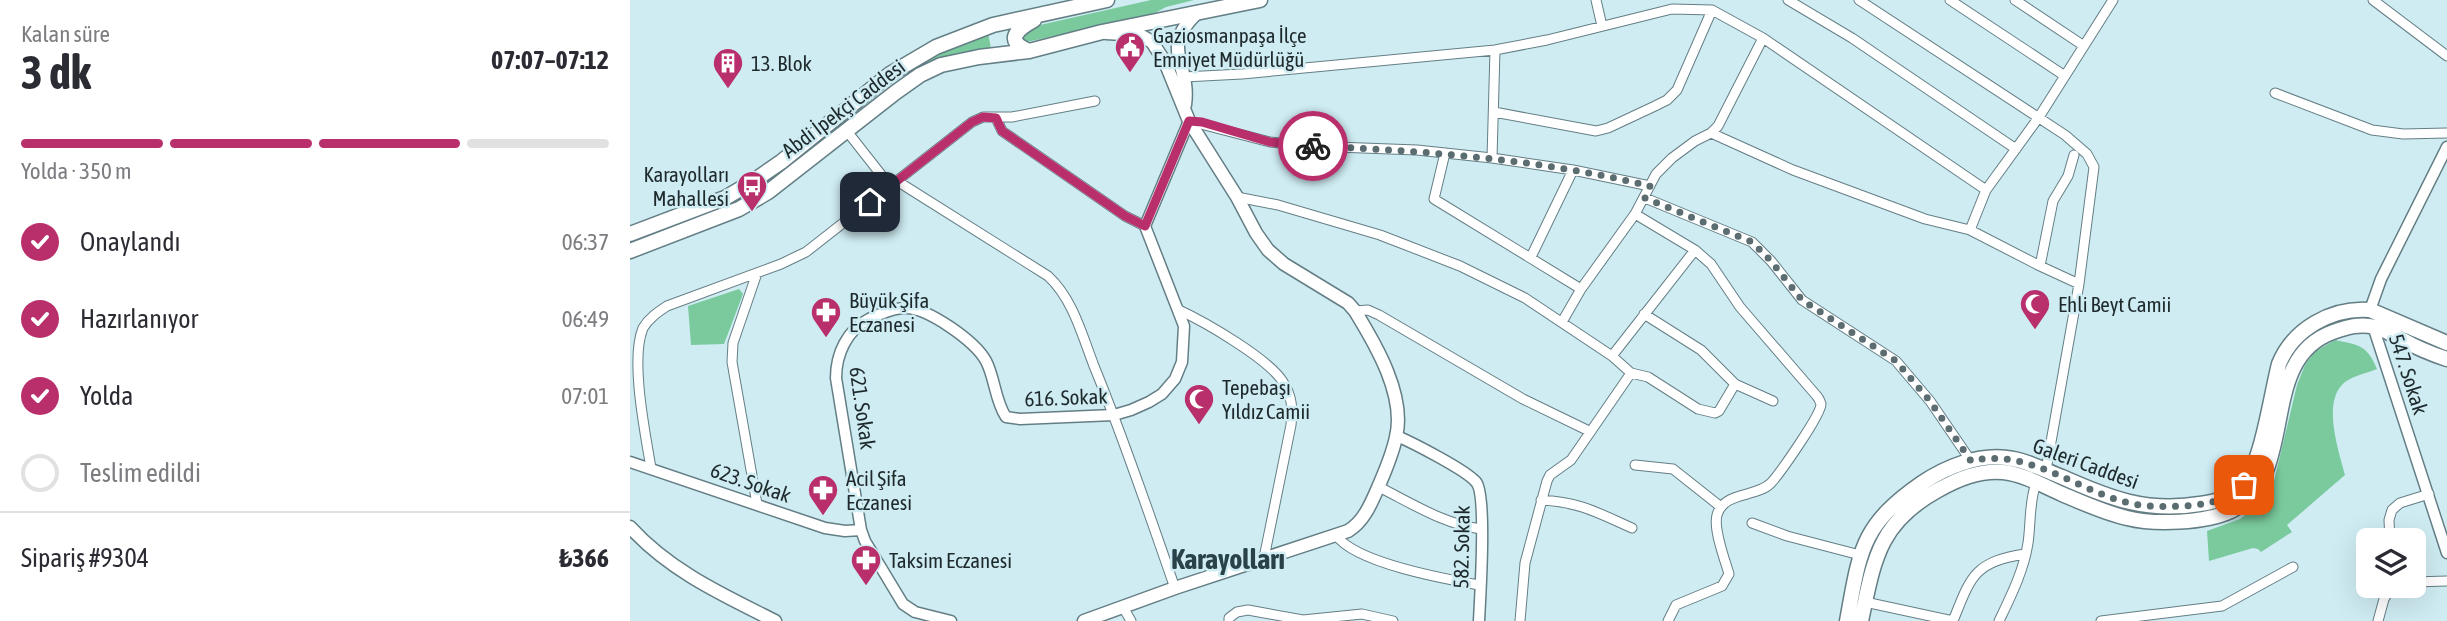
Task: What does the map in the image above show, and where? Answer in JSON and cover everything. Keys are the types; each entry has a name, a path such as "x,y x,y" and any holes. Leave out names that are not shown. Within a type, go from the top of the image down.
{"main road":[{"name":"Abdi İpekçi Caddesi","path":"630,234 725,198 752,182 781,162 890,74 936,47 993,25 1107,0"},
{"name":"Abdi İpekçi Caddesi","path":"630,251 739,209 768,192 846,130 929,70 955,61 1029,51 1102,32 1260,0"},
{"path":"1084,621 1336,535 1357,525 1379,486 1397,436 1396,399 1392,383 1355,311 1348,303 1284,264 1268,250 1189,121 1177,41 1185,24 1199,11"},
{"path":"1029,51 1019,44 1016,32 1020,27 1048,13"},
{"path":"1102,32 1140,35 1152,42 1185,105"},
{"name":"Galeri Caddesi","path":"1847,621 1860,555 1876,523 1892,506 1931,477 1971,461 1993,457 2007,458 2046,470 2127,503 2193,505 2223,499 2244,485 2250,473 2285,348 2303,329 2320,321 2359,309 2370,310"},
{"path":"2370,310 2373,326 2447,359"},
{"path":"2370,310 2447,343"},
{"name":"Galeri Caddesi","path":"1861,621 1877,554 1890,529 1912,507 1952,483 1983,472 2011,474 2133,519 2200,519 2231,511 2258,489 2291,372 2301,354 2318,338 2346,327 2373,326"},
{"path":"630,527 681,571 775,621"}],"street":[{"path":"1597,0 1602,26"},
{"path":"1788,0 1852,38 2016,149"},
{"path":"1859,0 2039,117 2087,154 2094,167 2079,284 2046,470"},
{"path":"1950,0 2065,76"},
{"path":"2015,0 2084,46"},
{"path":"1970,230 1986,190 2039,117 2113,0"},
{"path":"2373,0 2447,56"},
{"path":"1184,77 1495,50 1672,9 1712,10 1763,38 1986,190"},
{"path":"1494,111 1596,131 1608,128 1667,100 1676,90 1712,10"},
{"path":"1562,322 1581,289 1636,214 1656,174 1672,158 1695,141 1711,134 1718,126 1763,38"},
{"path":"1492,158 1495,50"},
{"path":"2275,93 2372,130 2403,134 2447,133"},
{"path":"651,468 634,370 636,344 642,329 653,315 667,306 806,252 972,122 983,117 1012,117 1095,101"},
{"path":"996,118 1002,131 1125,216 1145,226 1189,121 1202,122 1270,142 1492,158 1573,170 1650,186"},
{"path":"846,130 894,184 1048,276 1058,285 1075,317 1114,415 1175,588"},
{"path":"1711,134 1793,170 1870,196 1926,219 1970,230 2079,284"},
{"path":"2370,310 2381,279 2447,147"},
{"path":"1445,153 1434,198 1581,289"},
{"path":"2040,267 2053,201 2068,176 2074,155"},
{"path":"1531,257 1573,170"},
{"path":"1237,197 1278,205 1405,244 1460,266 1525,298 1612,356 1631,373 1648,377 1698,409 1714,413 1719,411 1734,384"},
{"path":"1645,198 1752,242 1802,300 1896,361 1930,401 1971,461"},
{"path":"1636,214 1695,250 1711,264 1740,307 1821,403 1811,426 1770,483 1759,491 1728,500 1721,507 1716,518 1729,574 1726,581 1716,589 1676,605 1668,621"},
{"name":"616. Sokak","path":"1006,417 1020,419 1114,415 1131,411 1149,402 1162,394 1175,379 1182,362 1184,326 1145,226"},
{"path":"1612,356 1695,250"},
{"path":"757,273 733,343 732,362 757,504"},
{"name":"621. Sokak","path":"951,621 915,612 902,604 865,541 861,530 836,370 837,359 845,341 865,321 885,312 905,308 918,311 970,342 985,360 1006,417"},
{"path":"1179,310 1196,318 1260,361 1282,380 1290,396 1292,425 1264,558"},
{"path":"1355,311 1368,310 1523,399 1590,431"},
{"path":"1644,314 1701,350 1734,384 1773,401"},
{"name":"547. Sokak","path":"2373,326 2447,553"},
{"path":"1520,621 1525,563 1550,475 1571,460 1631,373"},
{"name":"582. Sokak","path":"1397,436 1412,442 1477,482 1482,499 1479,621"},
{"name":"623. Sokak","path":"630,462 825,528 861,530"},
{"path":"1635,466 1673,469 1721,507"},
{"path":"1999,621 2018,579 2025,554 2036,483"},
{"path":"1379,486 1446,520 1467,528 1482,529"},
{"path":"2391,528 2392,510 2400,503 2429,494"},
{"path":"1541,500 1568,502 1593,509 1632,528"},
{"path":"1752,523 1787,536 1860,555"},
{"path":"1336,535 1351,549 1403,568 1479,585"},
{"path":"1866,602 1953,621 1973,576 1984,566 2025,554"},
{"path":"2101,621 2222,606 2293,567"},
{"path":"2426,581 2447,580"},
{"path":"2378,621 2385,598"},
{"path":"1123,607 1131,621"},
{"path":"1228,621 1228,618 1237,612 1248,610 1303,620 1362,614 1394,621"}],"green space":[{"path":"1151,0 1194,0 1166,7 1153,14 1027,42 1024,39 1023,35 1031,27"},
{"path":"988,33 991,48 944,58 899,77 762,187 760,184 918,61"},
{"path":"739,289 743,294 724,344 691,345 688,306"},
{"path":"2335,340 2361,347 2370,355 2377,369 2345,382 2334,401 2334,427 2345,475 2287,525 2292,532 2261,552 2253,548 2209,561 2207,531 2240,519 2263,500 2274,481 2297,385 2305,365 2314,352"}],"way so far":[{"path":"1313,146 1418,150 1492,158 1573,170 1650,186 1645,198 1752,242 1802,300 1896,361 1930,401 1971,461 1993,457 2018,460 2117,500 2141,505 2209,503 2223,499 2244,485"}],"place":[{"name":"Gaziosmanpaşa İlçe Emniyet Müdürlüğü","path":"1130,74"},
{"name":"13. Blok","path":"728,90"},
{"name":"Karayolları Mahallesi","path":"752,213"},
{"name":"Ehli Beyt Camii","path":"2035,331"},
{"name":"Büyük Şifa Eczanesi","path":"826,339"},
{"name":"Tepebaşı Yıldız Camii","path":"1199,426"},
{"name":"Acil Şifa Eczanesi","path":"823,517"},
{"name":"Taksim Eczanesi","path":"866,587"}],"district":[{"name":"Karayolları","path":"1228,559"}],"route":[{"path":"870,202 972,122 983,117 996,118 1002,131 1125,216 1145,226 1189,121 1202,122 1270,142 1313,146"}]}
